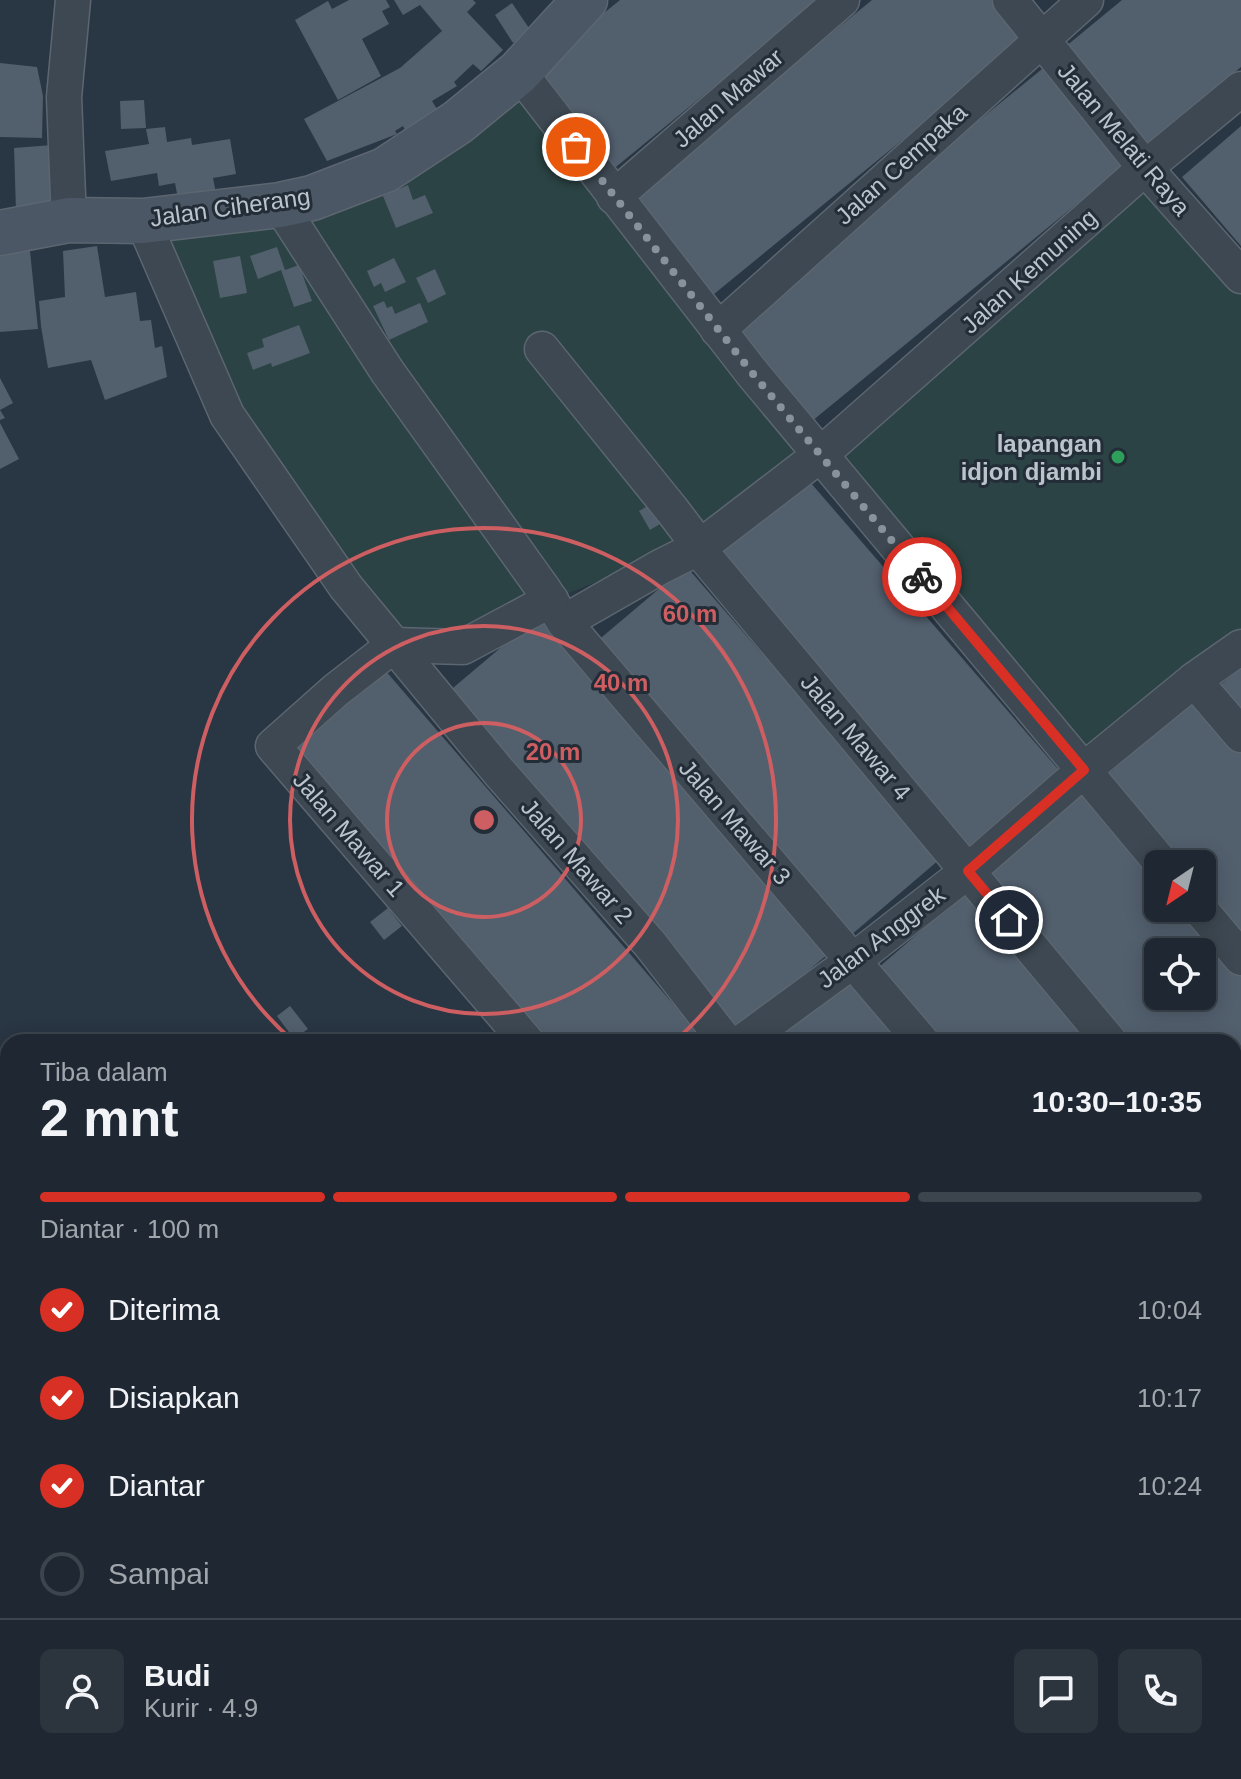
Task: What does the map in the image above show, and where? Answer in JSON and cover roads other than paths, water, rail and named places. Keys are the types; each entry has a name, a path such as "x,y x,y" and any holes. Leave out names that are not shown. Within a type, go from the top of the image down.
{"street":[{"path":"69,220 64,97 73,0"},
{"name":"Jalan Ciherang","path":"0,233 69,220 143,221 280,205 312,198 385,170 458,122 519,72 585,0"},
{"name":"Jalan Mawar","path":"614,197 842,0"},
{"name":"Jalan Melati Raya","path":"1010,0 1145,168 1241,276"},
{"name":"Jalan Cempaka","path":"718,330 1086,0"},
{"path":"519,72 718,330 1150,850"},
{"name":"Jalan Kemuning","path":"820,455 1145,168 1241,89"},
{"name":"Jalan Mawar 3","path":"280,205 387,371 558,611 915,1034"},
{"name":"Jalan Mawar 2","path":"143,221 227,415 346,587 499,772 650,944 720,1034"},
{"name":"Jalan Mawar 4","path":"542,349 672,510 706,558 1103,1034"},
{"path":"394,645 463,647 660,567 700,547 820,455"},
{"name":"Jalan Mawar 1","path":"394,645 336,690 273,746 520,1034"},
{"name":"Jalan Anggrek","path":"753,1034 968,871 1084,770 1194,680 1241,647"},
{"path":"1194,680 1241,735"},
{"path":"1211,922 1241,958"}],"place":[{"name":"lapangan idjon djambi","path":"1118,457"}]}
